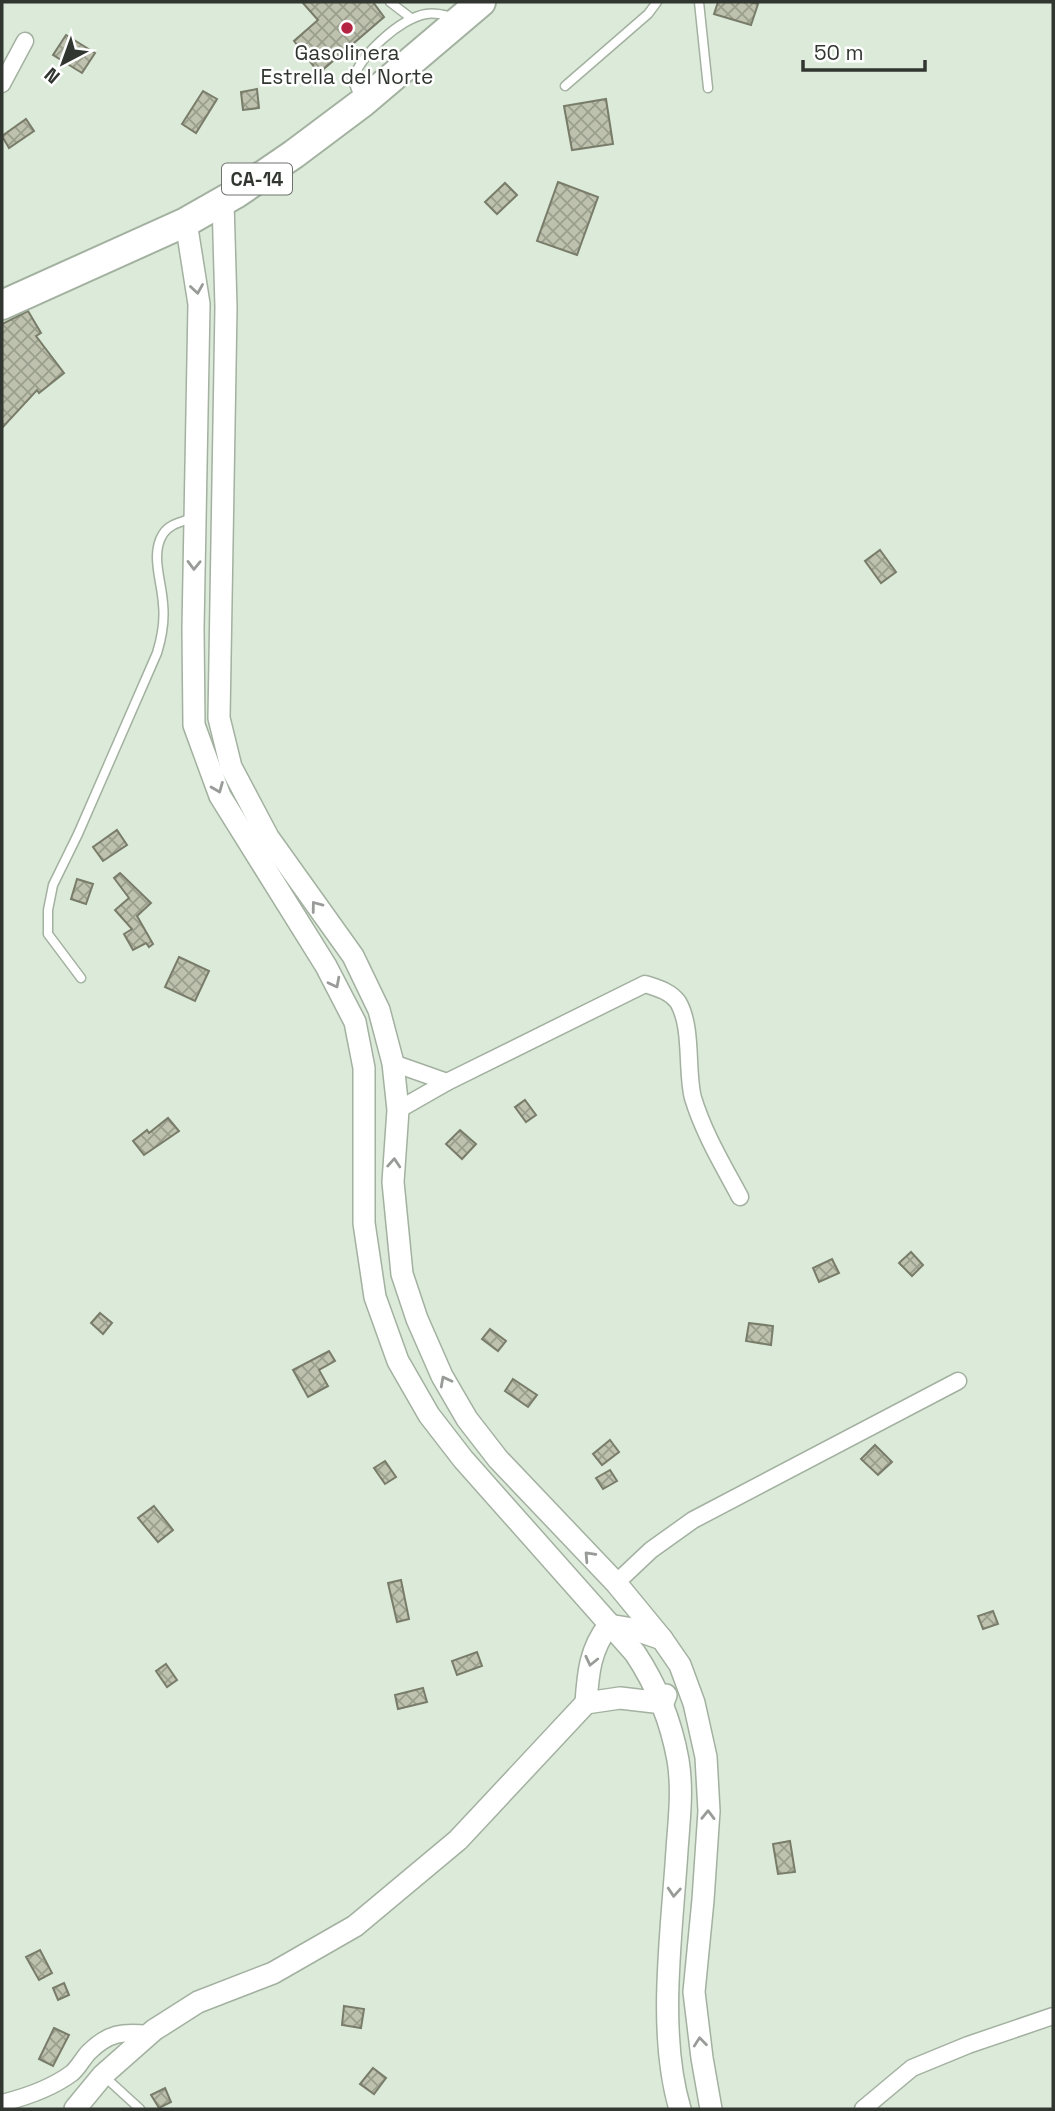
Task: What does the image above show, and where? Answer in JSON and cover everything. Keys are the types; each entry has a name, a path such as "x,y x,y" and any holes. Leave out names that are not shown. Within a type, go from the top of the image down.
{"highway":[{"name":"CA-14","path":"2,305 186,222 223,201 294,154 362,103 471,11"}],"street":[{"path":"2,84 26,41"},
{"path":"223,201 226,320 219,718 232,767 268,837 354,956 379,1010 393,1063 398,1110 393,1182 402,1274 417,1319 442,1376 467,1419 498,1459 616,1583 662,1639 680,1664 694,1703 706,1757 709,1811 704,1900 694,1992 711,2109"},
{"path":"186,222 199,304 194,725 220,796 326,966 355,1023 364,1068 364,1223 375,1297 398,1361 429,1415 463,1459 635,1653 651,1676 663,1703 678,1762 680,1800 669,1984 670,2061 680,2109"},
{"path":"398,1110 447,1082 645,984 665,990 678,1002 691,1062 692,1096 708,1138 740,1197"},
{"path":"393,1063 447,1082"},
{"path":"616,1583 651,1550 693,1520 958,1381"},
{"path":"609,1625 633,1629 662,1639"},
{"path":"75,2109 103,2075 148,2034 198,2002 273,1973 355,1926 458,1840 586,1703 591,1654 609,1625"},
{"path":"663,1703 680,1664"},
{"path":"586,1703 620,1698 663,1703"},
{"path":"863,2109 912,2068 968,2045 1053,2016"},
{"path":"2,2103 54,2084 74,2071 89,2052 107,2036 120,2032 148,2034"}],"lane":[{"path":"390,2 411,18"},
{"path":"565,86 648,14 657,2"},
{"path":"699,2 708,88"},
{"path":"362,103 353,82 359,66 369,53 411,18 471,11"},
{"path":"81,978 48,934 48,910 53,885 157,653 164,630 156,551 163,533 172,525 195,517"},
{"path":"103,2075 140,2109"}],"building":[{"path":"302,2 373,2 384,17 319,73 294,41 318,20"},
{"path":"718,2 758,4 751,25 714,14"},
{"path":"66,35 95,53 82,73 53,55"},
{"path":"257,89 259,108 243,110 241,92"},
{"path":"203,91 217,99 196,133 182,124"},
{"path":"606,99 613,144 572,150 564,106"},
{"path":"26,119 34,131 9,148 2,136"},
{"path":"558,182 598,197 577,255 537,241"},
{"path":"505,183 517,195 497,214 485,202"},
{"path":"28,311 41,333 36,336 64,373 39,393 37,390 2,428 2,324"},
{"path":"880,550 896,572 881,583 865,561"},
{"path":"117,830 127,845 103,861 93,847"},
{"path":"120,873 151,903 137,916 153,944 149,947 146,943 133,950 124,934 132,929 115,910 129,898 114,878"},
{"path":"77,879 93,884 86,904 71,899"},
{"path":"179,957 209,971 195,1001 165,987"},
{"path":"525,1100 536,1115 526,1122 515,1107"},
{"path":"168,1118 179,1131 144,1155 133,1141 147,1130 149,1133"},
{"path":"460,1130 476,1144 462,1159 446,1144"},
{"path":"911,1252 923,1265 912,1276 899,1263"},
{"path":"832,1259 839,1273 819,1282 813,1268"},
{"path":"100,1313 112,1323 103,1334 91,1323"},
{"path":"749,1323 773,1326 771,1345 746,1341"},
{"path":"490,1329 506,1341 498,1351 482,1339"},
{"path":"329,1351 335,1361 319,1370 328,1386 308,1397 293,1370"},
{"path":"513,1379 537,1395 528,1407 505,1391"},
{"path":"610,1440 619,1452 602,1465 593,1454"},
{"path":"875,1445 892,1462 878,1475 861,1459"},
{"path":"385,1461 396,1477 385,1484 374,1468"},
{"path":"610,1470 617,1481 603,1489 596,1478"},
{"path":"154,1506 173,1530 158,1542 138,1518"},
{"path":"401,1580 409,1619 397,1622 388,1583"},
{"path":"993,1611 998,1624 983,1629 978,1616"},
{"path":"477,1652 482,1666 457,1675 452,1661"},
{"path":"166,1664 177,1680 167,1687 156,1671"},
{"path":"423,1688 427,1702 398,1709 395,1695"},
{"path":"790,1841 795,1872 778,1874 773,1844"},
{"path":"40,1950 52,1973 39,1980 26,1957"},
{"path":"64,1983 69,1995 58,2000 53,1988"},
{"path":"344,2006 364,2009 361,2028 342,2025"},
{"path":"54,2028 69,2035 53,2066 39,2059"},
{"path":"373,2068 386,2078 374,2094 360,2084"},
{"path":"165,2088 171,2102 159,2108 151,2095"}],"place":[{"name":"Gasolinera Estrella del Norte","path":"347,28"}]}
